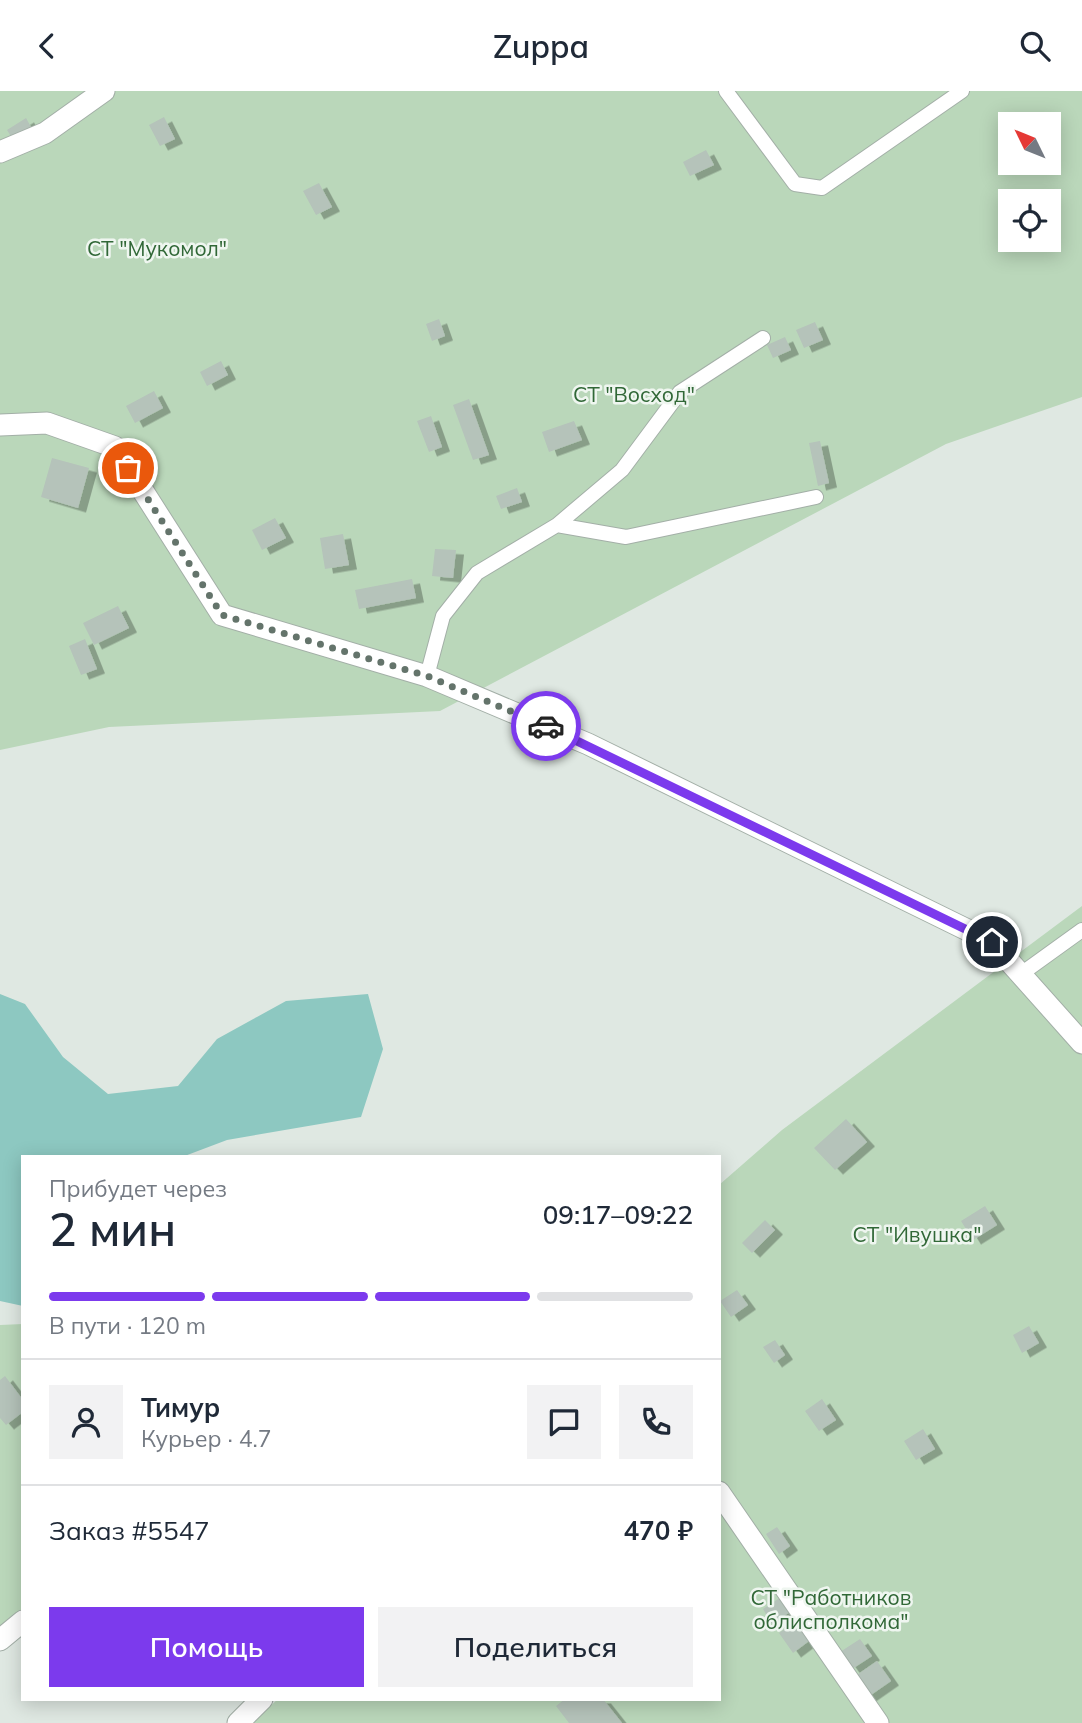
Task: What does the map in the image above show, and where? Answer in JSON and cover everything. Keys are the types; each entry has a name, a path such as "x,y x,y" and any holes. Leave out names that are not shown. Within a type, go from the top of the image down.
{"street":[{"path":"0,152 45,133 104,91"},
{"path":"0,425 47,423 115,447 222,615 427,676 588,744 992,942 1082,1042"},
{"path":"721,1495 878,1723"},
{"path":"0,1640 21,1623"},
{"path":"238,1723 260,1701"}],"lane":[{"path":"726,91 795,184 822,188 961,91"},
{"path":"427,676 443,616 477,573 557,525 622,470 680,392 762,338"},
{"path":"557,525 626,537 816,497"},
{"path":"1021,974 1082,930"}],"green space":[{"path":"0,91 1082,91 1082,397 946,444 440,711 109,727 0,750"},
{"name":"СТ \"Ивушка\"","path":"1082,906 1082,1723 252,1723 276,1701 721,1701 721,1183 782,1130"},
{"path":"21,1324 21,1611 0,1628 0,1325"}],"water":[{"path":"0,994 25,1004 63,1057 108,1094 178,1086 217,1039 286,1001 368,994 383,1049 361,1117 227,1140 187,1155 21,1155 21,1306 0,1301"}],"building":[{"path":"164,117 175,139 160,146 149,125"},
{"path":"26,118 31,127 12,138 7,130"},
{"path":"706,150 714,165 690,176 683,162"},
{"path":"319,183 332,207 316,215 303,191"},
{"path":"439,319 445,336 432,341 426,324"},
{"path":"815,322 823,340 804,348 796,330"},
{"path":"785,337 791,350 773,358 767,345"},
{"path":"221,361 228,375 207,386 200,372"},
{"path":"154,391 163,408 135,423 126,406"},
{"path":"469,399 489,455 473,460 453,405"},
{"path":"431,416 442,447 429,452 417,421"},
{"path":"574,421 582,440 549,452 542,432"},
{"path":"820,441 829,483 818,486 809,443"},
{"path":"52,458 89,468 78,508 41,497"},
{"path":"517,488 522,502 501,509 496,496"},
{"path":"275,518 286,538 262,550 252,530"},
{"path":"343,534 349,565 325,569 320,538"},
{"path":"435,549 456,550 453,578 432,576"},
{"path":"412,579 416,598 359,609 355,590"},
{"path":"118,606 129,628 94,645 83,623"},
{"path":"85,639 97,669 81,675 69,646"},
{"path":"846,1119 867,1142 835,1170 814,1148"},
{"path":"985,1206 997,1225 973,1240 961,1221"},
{"path":"765,1220 775,1230 752,1253 742,1243"},
{"path":"737,1290 748,1305 731,1317 721,1300"},
{"path":"1029,1326 1039,1343 1022,1353 1013,1335"},
{"path":"775,1340 785,1355 774,1363 763,1347"},
{"path":"5,1376 21,1397 21,1414 6,1425 0,1418 0,1380"},
{"path":"822,1399 836,1420 819,1431 805,1411"},
{"path":"923,1429 935,1449 916,1460 904,1441"},
{"path":"777,1527 790,1546 779,1554 766,1534"},
{"path":"784,1595 793,1610 772,1624 763,1609"},
{"path":"796,1621 809,1641 793,1653 779,1633"},
{"path":"860,1639 872,1656 852,1669 840,1652"},
{"path":"877,1661 891,1681 868,1697 854,1677"},
{"path":"562,1701 605,1701 622,1723 569,1723 556,1706"}],"way so far":[{"path":"128,468 222,615 427,676 546,726"}],"route":[{"path":"546,726 588,744 992,942"}],"park label":[{"name":"СТ \"Мукомол\"","path":"157,249"},
{"name":"СТ \"Восход\"","path":"634,395"},
{"name":"СТ \"Работников облисполкома\"","path":"831,1610"}]}
